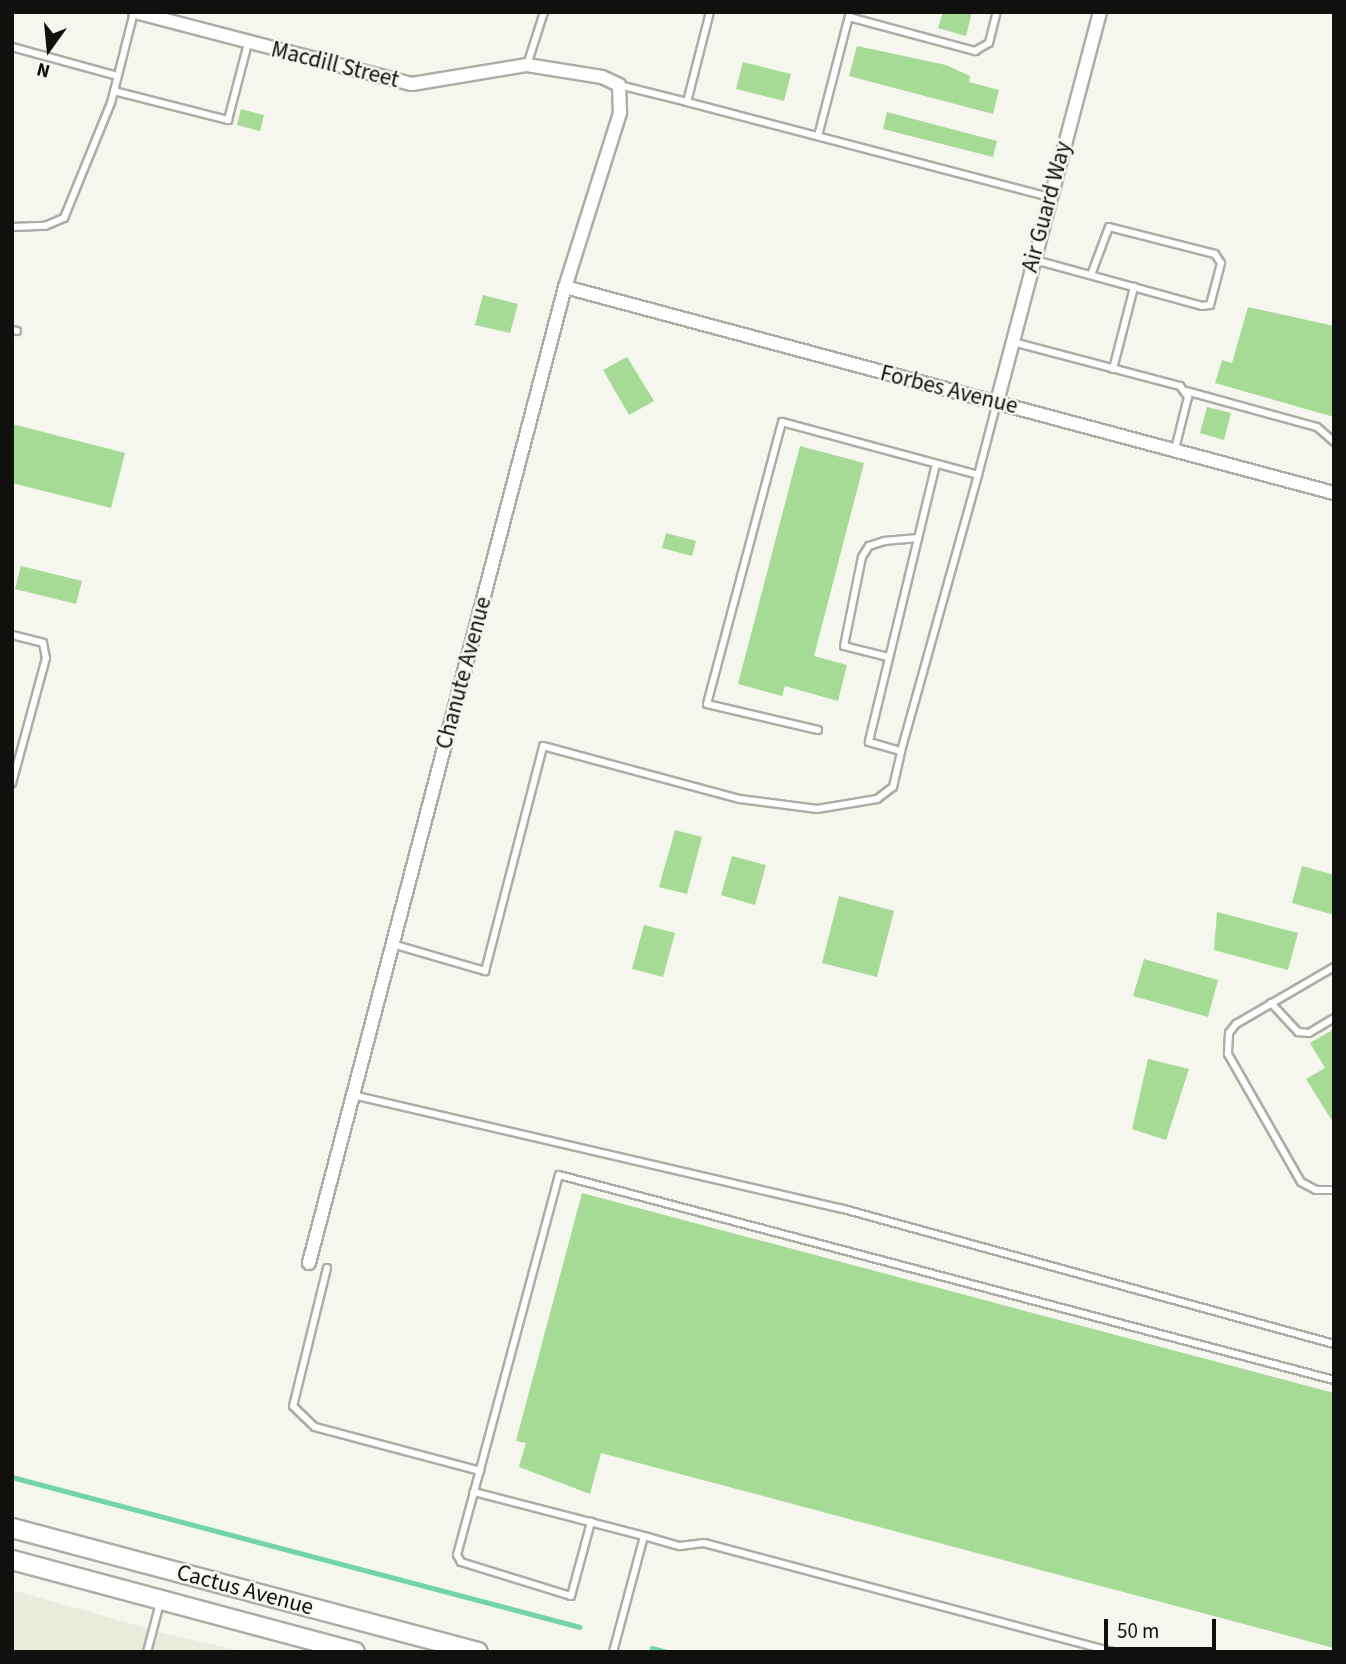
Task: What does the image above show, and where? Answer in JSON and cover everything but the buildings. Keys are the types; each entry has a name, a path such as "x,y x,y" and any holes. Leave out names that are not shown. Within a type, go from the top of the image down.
{"main road":[{"name":"Cactus Avenue","path":"12,1528 478,1652"},
{"name":"Cactus Avenue","path":"12,1560 355,1652"}],"street":[{"name":"Macdill Street","path":"134,12 412,84 527,65 602,77 619,85"},
{"name":"Air Guard Way","path":"996,402 1100,12"},
{"name":"Chanute Avenue","path":"309,1263 565,287 620,113 619,85"},
{"name":"Forbes Avenue","path":"565,287 1334,493"}],"lane":[{"path":"12,227 45,226 64,218 114,91 134,12"},
{"path":"527,65 544,12"},
{"path":"687,102 710,12"},
{"path":"818,136 849,15 975,51 989,43 997,12"},
{"path":"114,91 228,120 248,43"},
{"path":"12,47 117,76"},
{"path":"619,85 1050,197"},
{"path":"1034,259 1091,275 1134,287 1210,305 1220,257 1109,227 1091,275"},
{"path":"1113,369 1134,287"},
{"path":"1011,342 1317,427 1334,442"},
{"path":"1175,449 1186,391"},
{"path":"393,944 485,971 543,746 740,799 817,810 877,799 893,787 996,402"},
{"path":"818,730 707,704 782,422 978,475"},
{"path":"901,751 869,742 936,464"},
{"path":"888,657 844,646 862,557 869,546 884,541 918,538"},
{"path":"12,635 43,643 46,658 12,783"},
{"path":"1334,967 1236,1024 1229,1032 1228,1054 1301,1182 1316,1190 1334,1190"},
{"path":"1271,1003 1298,1032 1309,1033 1334,1018"},
{"path":"353,1095 840,1208 1334,1344"},
{"path":"591,1522 571,1596 461,1562 457,1555 559,1175 1334,1380"},
{"path":"327,1268 293,1406 315,1427 480,1471"},
{"path":"474,1492 680,1546 704,1542 1114,1652"},
{"path":"613,1652 644,1536"},
{"path":"147,1652 161,1600"}],"shaded area":[{"path":"12,1590 171,1635 244,1652 12,1652"}],"waterway":[{"path":"12,1477 580,1627"},
{"path":"652,1648 667,1652"}]}
